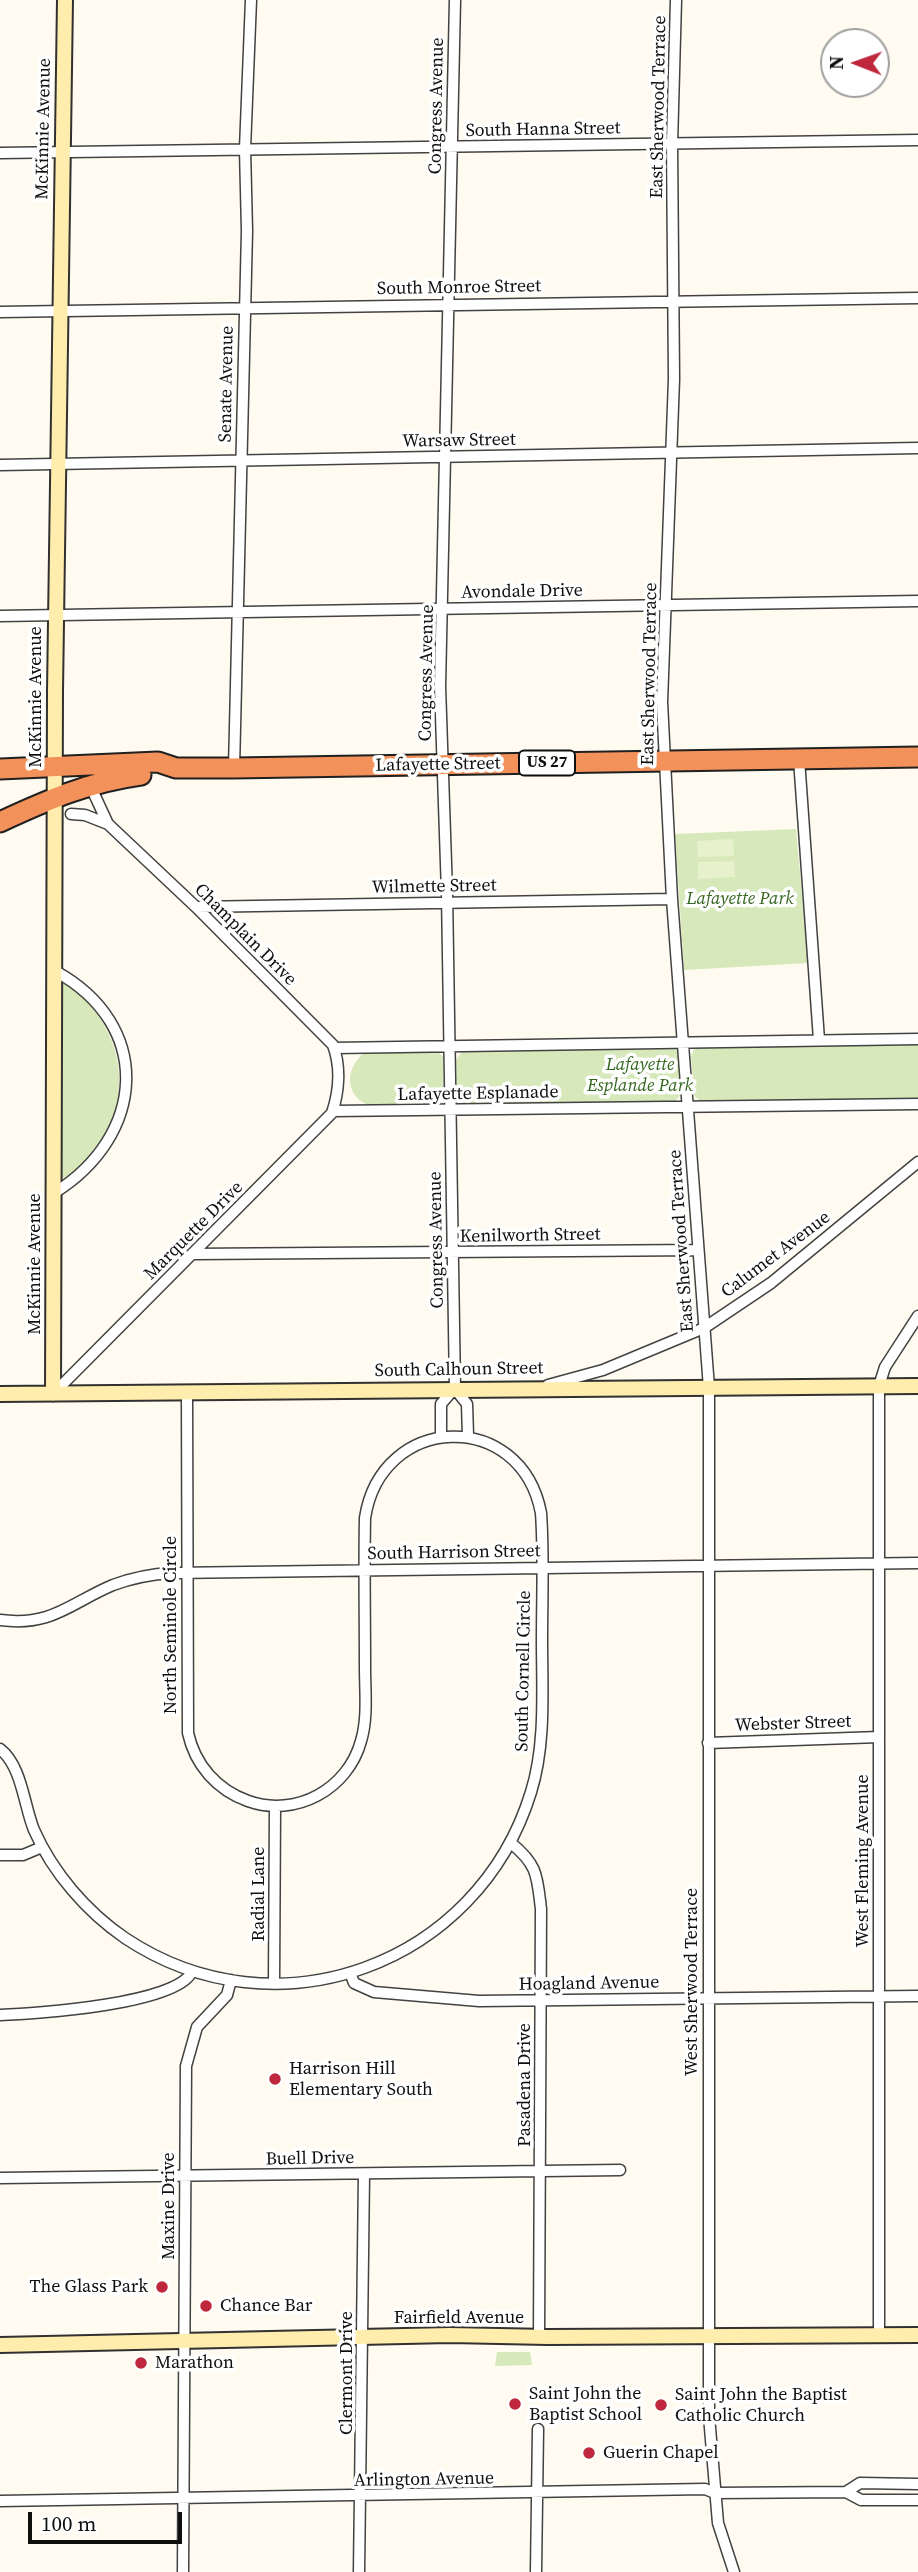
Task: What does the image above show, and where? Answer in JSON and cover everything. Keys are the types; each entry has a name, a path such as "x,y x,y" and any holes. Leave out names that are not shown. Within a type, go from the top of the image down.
{"highway":[{"name":"Lafayette Street","path":"0,769 158,762 176,768 234,768 918,757"},
{"name":"US 27","path":"0,822 89,783 176,768"}],"street":[{"name":"McKinnie Avenue","path":"53,1394 55,615 65,0"},
{"name":"Senate Avenue","path":"234,768 247,231 245,149 251,0"},
{"name":"Congress Avenue","path":"455,0 444,610 440,685 447,903 455,1389"},
{"name":"East Sherwood Terrace","path":"676,0 672,144 675,300 663,760 709,1388"},
{"name":"South Hanna Street","path":"0,153 918,140"},
{"name":"South Monroe Street","path":"0,312 244,306 918,298"},
{"name":"Warsaw Street","path":"0,464 918,448"},
{"name":"Avondale Drive","path":"0,616 237,610 444,610 918,601"},
{"path":"799,760 818,1040"},
{"name":"Champlain Drive","path":"89,783 108,824 196,907 334,1048"},
{"name":"Champlain Drive","path":"71,814 85,815 108,824"},
{"name":"Wilmette Street","path":"196,907 672,900"},
{"path":"54,1193 72,1182 102,1153 117,1127 126,1092 123,1056 110,1023 91,997 74,981 55,971"},
{"path":"333,1111 338,1079 334,1048 918,1039"},
{"name":"Lafayette Esplanade","path":"333,1111 918,1104"},
{"name":"Marquette Drive","path":"53,1394 333,1111"},
{"name":"Calumet Avenue","path":"538,1388 603,1370 704,1328 771,1283 918,1162"},
{"name":"Kenilworth Street","path":"194,1254 698,1250"},
{"path":"879,1386 885,1367 918,1315"},
{"path":"603,1370 605,1388"},
{"name":"West Fleming Avenue","path":"879,1386 879,2335"},
{"name":"South Calhoun Street","path":"0,1394 187,1395 455,1389 918,1386"},
{"name":"West Sherwood Terrace","path":"709,1388 708,2337 718,2523 734,2572"},
{"path":"275,1806 297,1804 326,1791 340,1779 358,1752 365,1715 367,1507 379,1477 399,1455 441,1436 441,1404 455,1389 467,1404 468,1436"},
{"name":"North Seminole Circle","path":"187,1395 187,1721 190,1742 202,1766 223,1788 250,1802 275,1806"},
{"name":"South Cornell Circle","path":"0,1749 13,1765 42,1847 77,1895 115,1930 144,1949 192,1971 231,1980 312,1982 351,1975 405,1950 440,1927 475,1893 511,1843 532,1790 540,1743 542,1568 541,1513 530,1480 508,1456 468,1436 441,1436"},
{"name":"South Harrison Street","path":"0,1620 50,1617 132,1579 187,1572 918,1563"},
{"name":"Webster Street","path":"708,1743 879,1737"},
{"name":"Radial Lane","path":"274,1983 275,1806"},
{"name":"Pasadena Drive","path":"511,1843 530,1858 538,1881 541,1909 539,2337"},
{"path":"0,1855 23,1855 42,1847"},
{"path":"0,2015 56,2013 105,2005 175,1986 190,1977 192,1971"},
{"name":"Hoagland Avenue","path":"351,1975 354,1983 374,1992 479,2001 918,1996"},
{"name":"Maxine Drive","path":"183,2572 183,2342 189,2049 197,2027 227,1995 231,1980"},
{"name":"Buell Drive","path":"0,2178 620,2170"},
{"name":"Clermont Drive","path":"359,2572 365,2174"},
{"name":"Fairfield Avenue","path":"0,2345 469,2335 918,2335"},
{"path":"536,2572 538,2429"},
{"name":"Arlington Avenue","path":"846,2492 860,2483 918,2484"},
{"name":"Arlington Avenue","path":"0,2501 362,2497 705,2489 715,2493 846,2492 861,2500 918,2500"}],"green space":[{"name":"Lafayette Park","path":"796,829 808,963 684,970 675,834"},
{"path":"733,839 734,856 698,857 697,841"},
{"path":"734,861 735,877 698,879 698,862"},
{"path":"65,983 86,1000 102,1022 118,1065 119,1086 116,1108 109,1128 83,1164 64,1178 59,1176 60,986"},
{"name":"Lafayette Esplande Park","path":"918,1042 918,1099 701,1102 694,1095 691,1056 695,1047"},
{"name":"Lafayette Esplande Park","path":"676,1048 679,1053 682,1093 674,1103 465,1105 457,1096 456,1060 463,1050"},
{"path":"434,1050 443,1056 444,1097 439,1105 374,1107 357,1098 353,1091 350,1076 357,1060 364,1053"},
{"path":"497,2352 530,2352 532,2365 495,2366"}],"place":[{"name":"Harrison Hill Elementary South","path":"275,2079"},
{"name":"The Glass Park","path":"162,2287"},
{"name":"Chance Bar","path":"206,2306"},
{"name":"Marathon","path":"141,2363"},
{"name":"Saint John the Baptist School","path":"515,2404"},
{"name":"Saint John the Baptist Catholic Church","path":"661,2405"},
{"name":"Guerin Chapel","path":"589,2453"}]}
